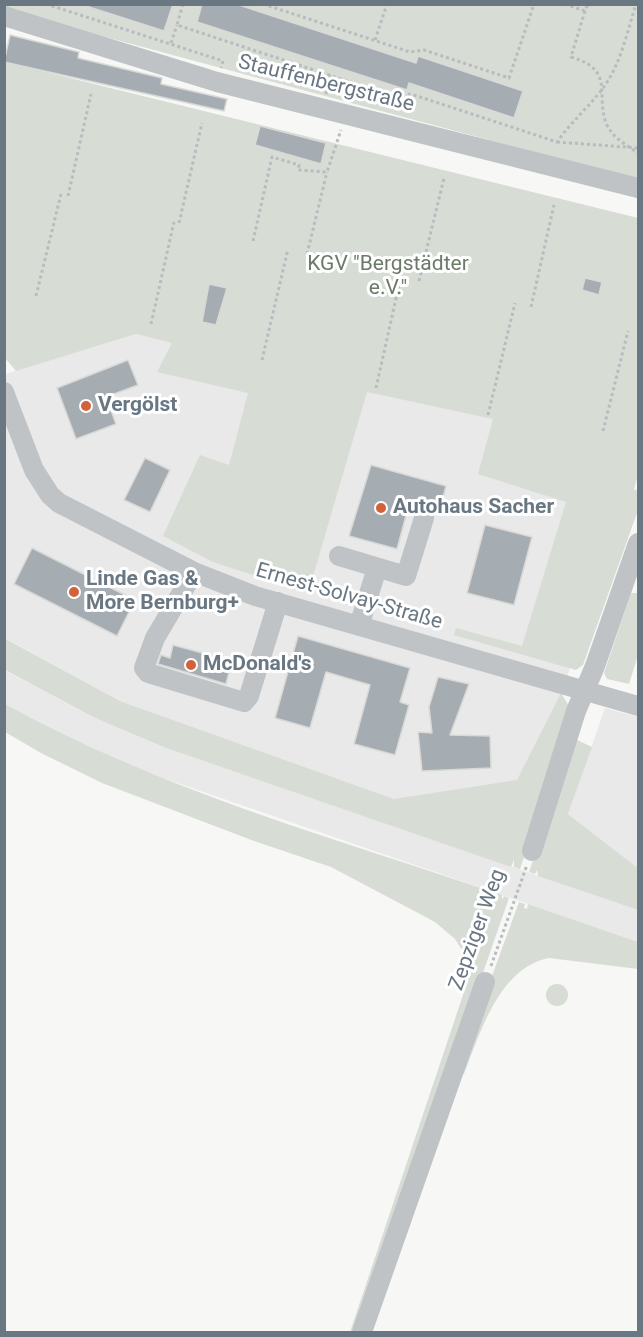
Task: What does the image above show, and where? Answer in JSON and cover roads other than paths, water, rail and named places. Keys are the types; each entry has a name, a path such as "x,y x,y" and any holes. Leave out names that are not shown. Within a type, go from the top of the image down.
{"street":[{"name":"Stauffenbergstraße","path":"4,16 218,82 639,188"},
{"name":"Ernest-Solvay-Straße","path":"4,392 34,470 50,495 76,513 194,572 278,602 639,706"},
{"path":"339,556 406,576 424,518"},
{"name":"Zepziger Weg","path":"532,851 584,690 639,543"},
{"path":"359,626 376,568"},
{"path":"194,572 155,638 144,668 148,673 244,702 249,696 278,602"},
{"name":"Zepziger Weg","path":"362,1332 485,982"}],"place":[{"name":"Vergölst","path":"86,406"},
{"name":"Autohaus Sacher","path":"381,508"},
{"name":"Linde Gas & More Bernburg+","path":"74,592"},
{"name":"McDonald's","path":"191,665"}],"park label":[{"name":"KGV \"Bergstädter e.V.\"","path":"388,277"}]}
